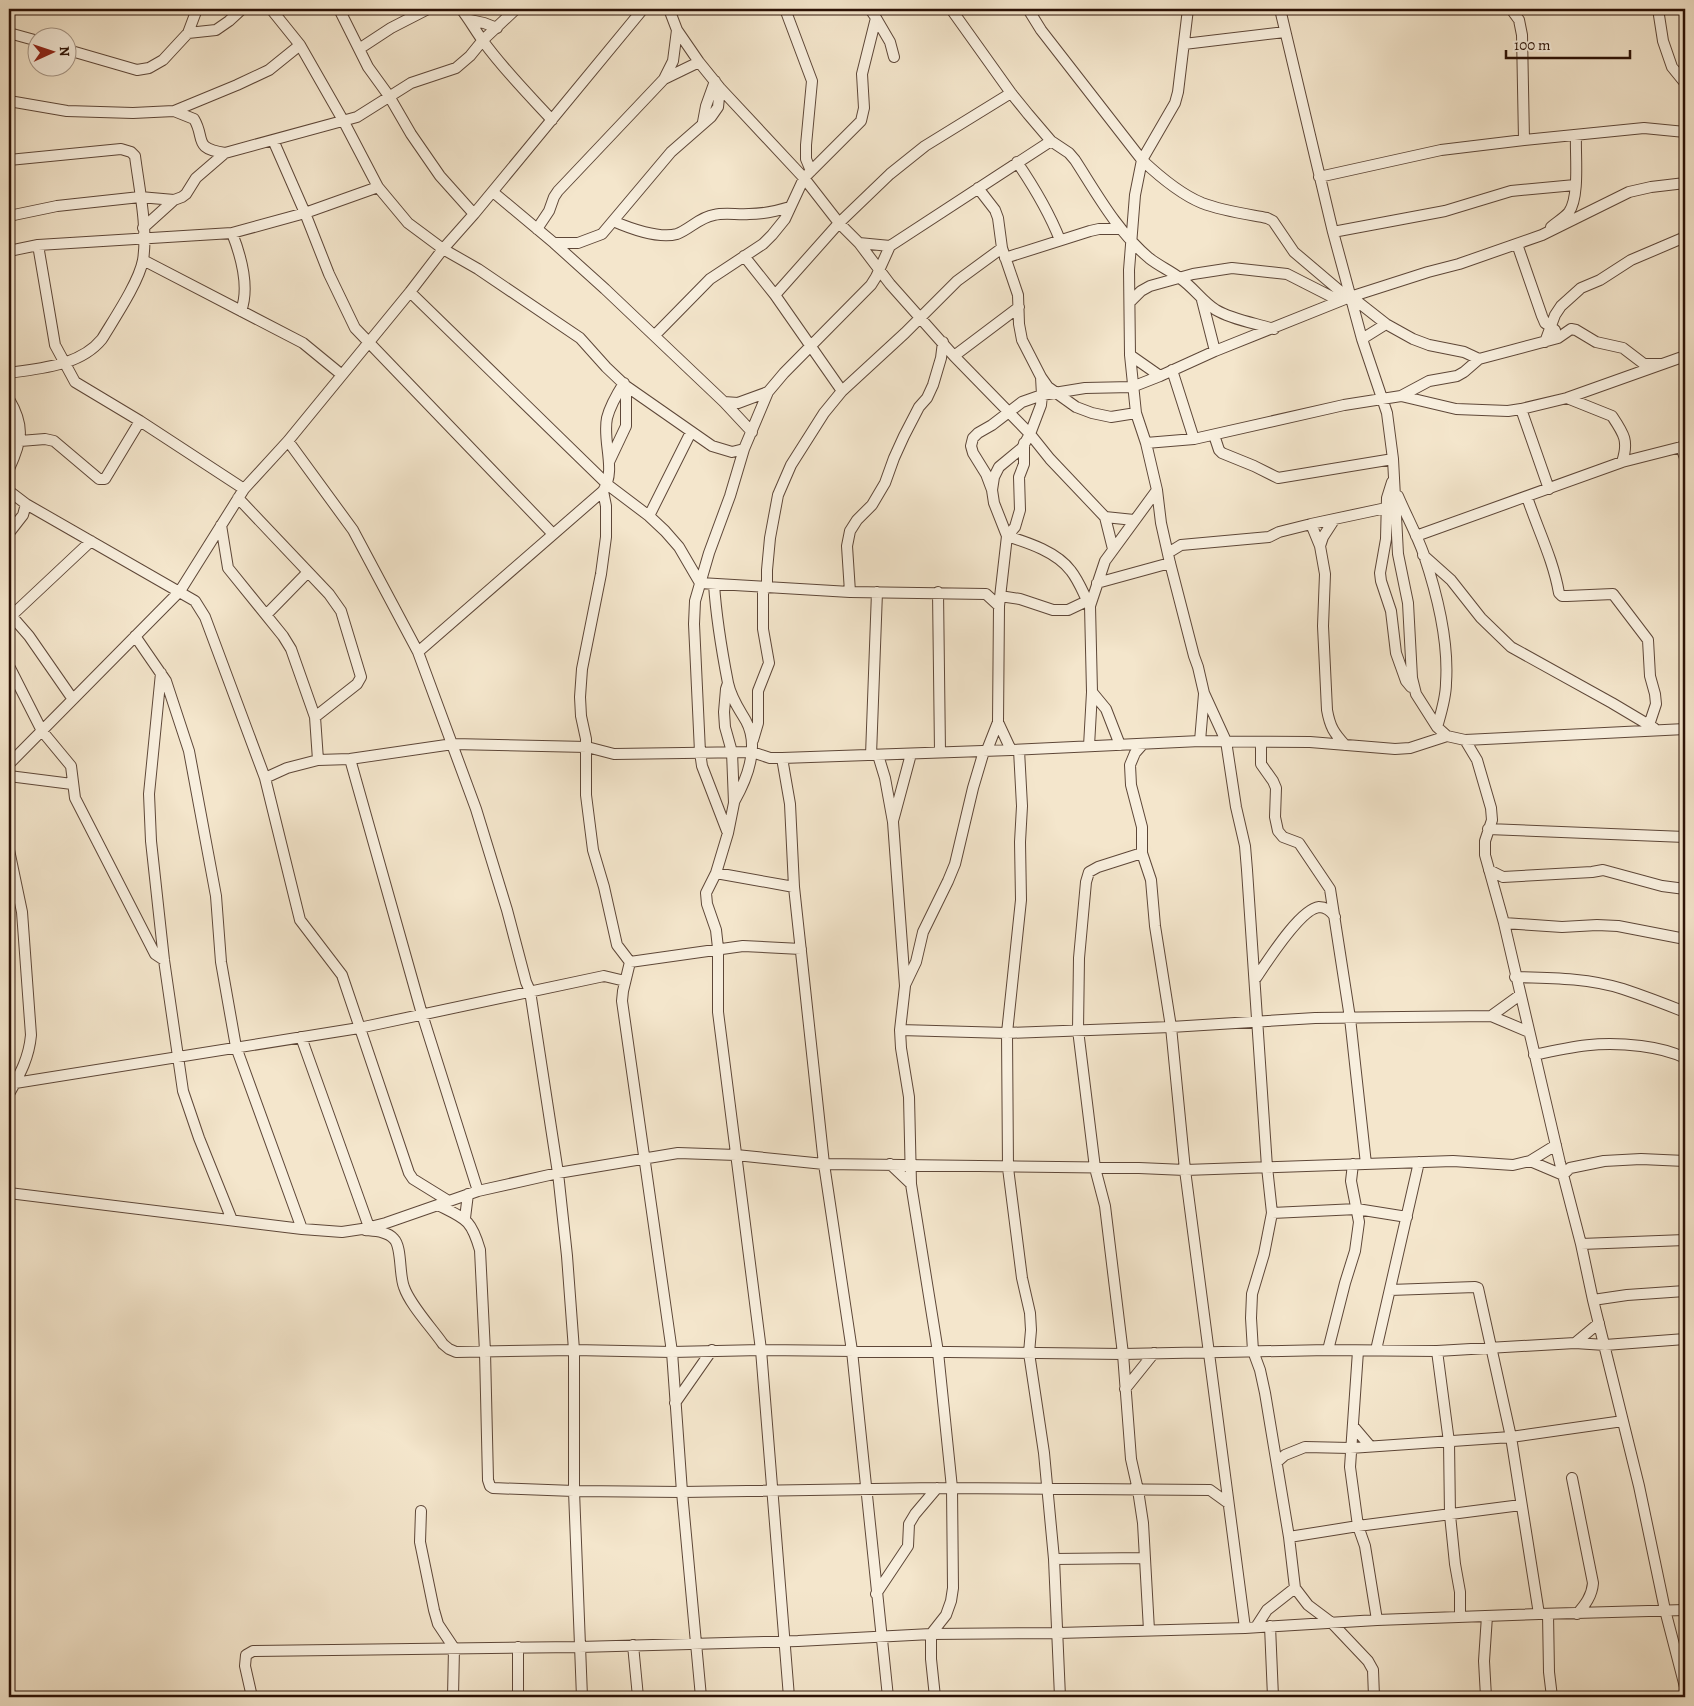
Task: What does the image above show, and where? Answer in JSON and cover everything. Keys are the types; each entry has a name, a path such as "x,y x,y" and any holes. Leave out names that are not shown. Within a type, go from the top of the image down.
{"street":[{"path":"78,53 136,70 149,68 163,60 188,33 197,9"},
{"path":"188,33 216,30 242,9"},
{"path":"271,9 300,45 378,187 408,223 443,249 478,269 580,338 606,367 625,384 691,432 720,450 732,452 744,449"},
{"path":"339,9 368,67 411,134 440,176 474,214"},
{"path":"359,49 391,28 428,9"},
{"path":"460,9 514,79 552,120"},
{"path":"9,216 57,206 140,197 174,200 182,197 196,178 225,154 344,122 362,115 410,83 456,68 516,9"},
{"path":"9,764 72,698 180,592 241,494 288,441 443,249 493,192 643,9"},
{"path":"669,9 677,30 717,84 807,175 839,223 859,243 879,270 954,356 1008,411 1027,438 1050,459 1104,517 1113,549"},
{"path":"785,9 812,81 806,145 807,175"},
{"path":"870,9 890,42 894,57"},
{"path":"950,9 1011,93 1051,140 1069,153 1075,160 1120,228 1131,241 1150,259 1179,277 1202,300 1223,314 1274,329"},
{"path":"1028,9 1041,30 1142,160 1162,177 1200,202 1267,218 1272,221 1294,252 1340,291 1347,300"},
{"path":"1188,9 1175,103 1142,160 1135,195 1129,270 1132,387 1136,413 1146,442 1157,490 1161,523 1169,558 1192,648 1204,693 1226,741 1236,807 1245,846 1256,978 1267,1168 1272,1213 1264,1254 1252,1294 1253,1351 1260,1370 1265,1393 1289,1537 1295,1588 1308,1605 1332,1623 1368,1661 1372,1670 1374,1697"},
{"path":"1280,9 1333,232 1347,300 1373,374 1384,399 1393,459 1398,554 1408,603 1410,656 1416,694"},
{"path":"1511,9 1519,20 1522,35 1524,140"},
{"path":"1658,9 1663,41 1672,67 1685,83"},
{"path":"655,335 710,279 763,244 772,235 785,219 807,175 861,121 864,108 862,74 876,18"},
{"path":"470,20 497,28"},
{"path":"537,229 549,211 554,196 558,191 664,79 673,61 677,30"},
{"path":"1184,44 1285,32"},
{"path":"9,33 28,38"},
{"path":"9,102 67,111 133,113 174,111 269,70 300,45"},
{"path":"664,79 699,62"},
{"path":"554,243 569,244 586,241 602,234 671,152 703,122 706,106 717,84"},
{"path":"776,295 839,223 890,174 925,146 1011,93"},
{"path":"174,111 194,118 200,140 204,146 210,151 225,154"},
{"path":"1319,177 1441,150 1644,128 1685,132"},
{"path":"1542,235 1569,212 1573,203 1576,135"},
{"path":"273,140 329,274 355,328 553,534"},
{"path":"728,833 702,766 700,752 694,624 695,601 744,449 768,392 784,373 871,284 890,246 1051,140"},
{"path":"9,160 127,150 132,152 135,156 144,234 143,260 139,274 102,339 92,350 64,364 9,373"},
{"path":"1018,162 1054,223 1060,240"},
{"path":"905,986 916,962 923,932 948,881 954,864 973,788 985,751 998,722 1000,601 1007,536 994,503 992,490 986,474 973,453 971,446 973,438 1022,402 1042,395 1085,388 1132,387 1215,351 1347,300 1542,235 1629,192 1650,187 1685,183"},
{"path":"1333,232 1445,211 1517,190 1575,185"},
{"path":"9,251 38,245 144,234 232,233 305,213 378,187"},
{"path":"978,188 995,210 998,218 1003,253 1018,295 1019,324 1022,340 1048,387 1076,407 1092,413 1111,417 1136,413"},
{"path":"493,192 554,243 655,335 752,432"},
{"path":"144,234 174,200"},
{"path":"613,221 635,230 669,235 677,234 716,214 748,214 778,211 790,207"},
{"path":"734,803 747,775 758,723 758,691 769,663 763,629 765,587 774,513 784,480 791,465 824,414 842,391 905,333 957,281 1003,253 1099,229 1120,228"},
{"path":"232,233 238,249 245,287 245,301 241,311"},
{"path":"1545,342 1555,315 1581,288 1600,280 1631,260 1685,237"},
{"path":"859,243 890,246"},
{"path":"1517,244 1545,323 1565,334"},
{"path":"38,245 55,345 77,384 140,421 241,494 341,611 361,677 357,684 315,717"},
{"path":"744,256 776,295 842,391"},
{"path":"143,260 303,343 342,375"},
{"path":"1130,302 1141,291 1150,286 1179,277 1232,268 1275,272 1296,278 1347,300 1362,304 1386,324 1413,339 1428,345 1464,352 1479,359"},
{"path":"410,292 606,488 648,516 679,547 700,583"},
{"path":"1202,300 1215,351"},
{"path":"954,356 1019,307"},
{"path":"1362,339 1386,324"},
{"path":"1146,442 1194,439 1344,405 1401,396 1429,380 1457,376 1479,359 1545,342 1572,329 1596,342 1623,348 1644,364 1662,364"},
{"path":"850,592 847,553 850,532 857,520 872,505 885,483 904,436 919,407 927,398 942,358 943,342"},
{"path":"1130,355 1160,376"},
{"path":"1401,396 1456,409 1522,410 1567,398 1685,356"},
{"path":"1172,370 1194,439"},
{"path":"992,490 994,477 999,467 1022,448 1027,438 1041,404 1041,377"},
{"path":"609,462 626,426 625,384"},
{"path":"625,384 616,394 607,418 609,462 606,488 606,537 602,574 582,669 580,697 581,716 587,747 586,795 592,850 604,887 616,945 630,962"},
{"path":"724,402 738,403 768,392"},
{"path":"1567,398 1612,416 1626,443 1622,462"},
{"path":"9,399 16,414 20,431 20,441 9,469"},
{"path":"1522,410 1549,489"},
{"path":"20,441 45,439 54,441 99,479 103,480 140,421"},
{"path":"648,516 691,432"},
{"path":"1214,435 1218,450 1222,454 1254,466 1278,478 1393,459"},
{"path":"1007,536 1015,527 1020,510 1019,477 1024,464 1027,438"},
{"path":"288,441 353,530 418,652 453,744 499,884 530,992 558,1173 574,1350 574,1491 582,1697"},
{"path":"1416,536 1456,520 1527,497 1622,462 1683,446 1685,458"},
{"path":"1394,483 1390,486 1386,508 1386,539 1380,573 1391,611 1396,653 1406,680 1437,727 1447,736 1465,740 1653,728 1685,729"},
{"path":"1394,483 1424,555 1439,614 1446,664 1446,684 1437,727"},
{"path":"418,652 606,488"},
{"path":"1089,746 1092,692 1089,603 1106,561 1113,549 1157,490"},
{"path":"9,491 26,504 195,601 205,617 265,778 300,920 342,975 408,1173 442,1202 465,1218 475,1234 480,1250 488,1480 490,1486 493,1488 574,1491 682,1492 937,1488 1210,1490 1228,1503"},
{"path":"1527,497 1537,528 1552,561 1559,594 1562,596 1613,594 1646,637 1649,648 1650,676 1656,704 1653,728"},
{"path":"9,533 23,515 26,504"},
{"path":"1161,523 1175,542 1181,545 1269,537 1280,532 1311,524 1386,508"},
{"path":"1104,517 1134,520"},
{"path":"1320,546 1323,537 1334,520"},
{"path":"1311,524 1320,546 1325,574 1324,626 1327,710 1334,733 1345,745"},
{"path":"221,525 228,568 291,649 315,717 318,760"},
{"path":"1007,536 1055,556 1072,572 1089,603"},
{"path":"72,698 30,636 10,615 92,541"},
{"path":"1097,583 1169,558 1181,545"},
{"path":"1424,555 1451,580 1481,618 1511,647 1612,702 1653,728"},
{"path":"767,570 780,588"},
{"path":"266,615 308,572"},
{"path":"986,594 1002,576"},
{"path":"700,583 850,592 986,594 1000,601 1020,599 1053,610 1068,610 1089,603"},
{"path":"714,584 728,683 738,708 750,730 752,748"},
{"path":"877,592 874,755 884,778 893,822 905,986 900,1026 901,1048 909,1097 911,1184 938,1352 952,1488 954,1535 952,1601 946,1615 931,1634 931,1659 935,1697"},
{"path":"938,592 940,752"},
{"path":"135,636 161,672 170,691 189,751 216,896 221,962 236,1048 302,1229"},
{"path":"9,666 42,731 71,766 74,798 155,954 164,960"},
{"path":"161,672 149,794 151,840 164,960 183,1091 187,1106 232,1220"},
{"path":"728,683 724,712 725,727 732,752 734,803 728,833 716,873 706,893 706,904 716,930 718,948 718,1012 761,1350 789,1697"},
{"path":"1092,692 1106,709 1120,745"},
{"path":"1200,741 1204,693"},
{"path":"998,722 1015,750 1022,806 1020,842 1021,900 1007,1033 1008,1168 1022,1278 1030,1313 1029,1353 1044,1453 1054,1559 1060,1697"},
{"path":"265,778 287,768 318,760 350,759 453,744 587,747 614,754 732,752 752,748 770,758 782,758 1200,741 1310,742 1380,748 1410,748 1447,736"},
{"path":"1465,740 1477,760 1486,786 1492,820 1485,842 1485,855 1504,923 1534,1055 1639,1486 1665,1610 1685,1687"},
{"path":"1260,742 1261,764 1276,788 1275,817 1278,830 1283,837 1299,843 1328,885 1335,916 1350,1018 1366,1164"},
{"path":"1143,744 1135,753 1130,765 1130,785 1142,827 1142,853 1151,880 1155,926 1171,1027 1185,1170 1245,1628"},
{"path":"893,822 911,754"},
{"path":"782,758 790,804 794,887 824,1164 852,1351 880,1636 888,1697"},
{"path":"350,759 473,1192 465,1218"},
{"path":"9,776 72,784"},
{"path":"1488,829 1685,837"},
{"path":"9,850 22,912 31,1035 30,1049 25,1066 12,1084 9,1094"},
{"path":"1142,853 1098,866 1089,872 1081,926 1078,1030 1094,1168 1105,1206 1123,1354 1131,1459 1143,1523 1149,1630"},
{"path":"1489,870 1503,877 1603,870 1662,886 1685,889"},
{"path":"716,873 794,887"},
{"path":"1256,978 1291,928 1307,912 1318,907 1330,910 1335,916"},
{"path":"1504,923 1562,927 1618,926 1685,939"},
{"path":"630,962 718,948 743,946 801,949"},
{"path":"630,962 622,1001 672,1352 682,1492 701,1697"},
{"path":"12,1084 360,1028 604,976 625,981"},
{"path":"1516,977 1571,979 1594,983 1622,989 1685,1012"},
{"path":"1491,1016 1520,995"},
{"path":"900,1026 911,1030 1007,1033 1350,1018 1491,1016 1529,1032"},
{"path":"301,1037 365,1228"},
{"path":"1534,1055 1593,1043 1619,1043 1660,1049 1685,1058"},
{"path":"9,1193 302,1229 342,1232 386,1223 473,1192 558,1173 678,1153 736,1155 824,1164 1185,1170 1453,1161 1501,1165 1530,1161 1556,1145"},
{"path":"1563,1175 1570,1168 1604,1161 1641,1159 1685,1161"},
{"path":"1530,1161 1563,1175"},
{"path":"1376,1350 1419,1162"},
{"path":"890,1164 911,1184"},
{"path":"1328,1350 1344,1282 1355,1250 1358,1222 1351,1181 1353,1164"},
{"path":"1272,1213 1357,1209 1407,1217"},
{"path":"365,1228 386,1234 397,1243 403,1286 407,1294 443,1344 456,1352 761,1350 1123,1354 1328,1350 1437,1351 1575,1343 1605,1345 1685,1339"},
{"path":"1581,1244 1685,1240"},
{"path":"1390,1290 1478,1288 1511,1437 1521,1505 1544,1614 1552,1697"},
{"path":"1593,1300 1627,1294 1685,1291"},
{"path":"1575,1343 1599,1323"},
{"path":"676,1403 712,1350"},
{"path":"1358,1351 1350,1448 1351,1482 1358,1526 1365,1546 1377,1620"},
{"path":"1437,1351 1449,1442 1450,1515 1460,1592 1460,1617"},
{"path":"1125,1389 1154,1353"},
{"path":"1277,1462 1285,1455 1305,1447 1350,1448 1511,1437 1623,1421"},
{"path":"1353,1426 1370,1446"},
{"path":"1210,1490 1225,1477"},
{"path":"1572,1478 1593,1583 1589,1599 1577,1614"},
{"path":"876,1594 908,1546 909,1524 937,1488"},
{"path":"1289,1537 1521,1505"},
{"path":"421,1511 419,1523 420,1542 434,1610 438,1624 454,1648 453,1697"},
{"path":"1054,1559 1146,1558"},
{"path":"1256,1627 1267,1610 1295,1588"},
{"path":"252,1697 245,1666 246,1655 253,1651 579,1647 783,1641 931,1634 1245,1628 1377,1620 1685,1610"},
{"path":"1486,1697 1484,1661 1487,1616"},
{"path":"1270,1626 1273,1697"},
{"path":"633,1645 638,1697"},
{"path":"518,1647 518,1697"}]}
